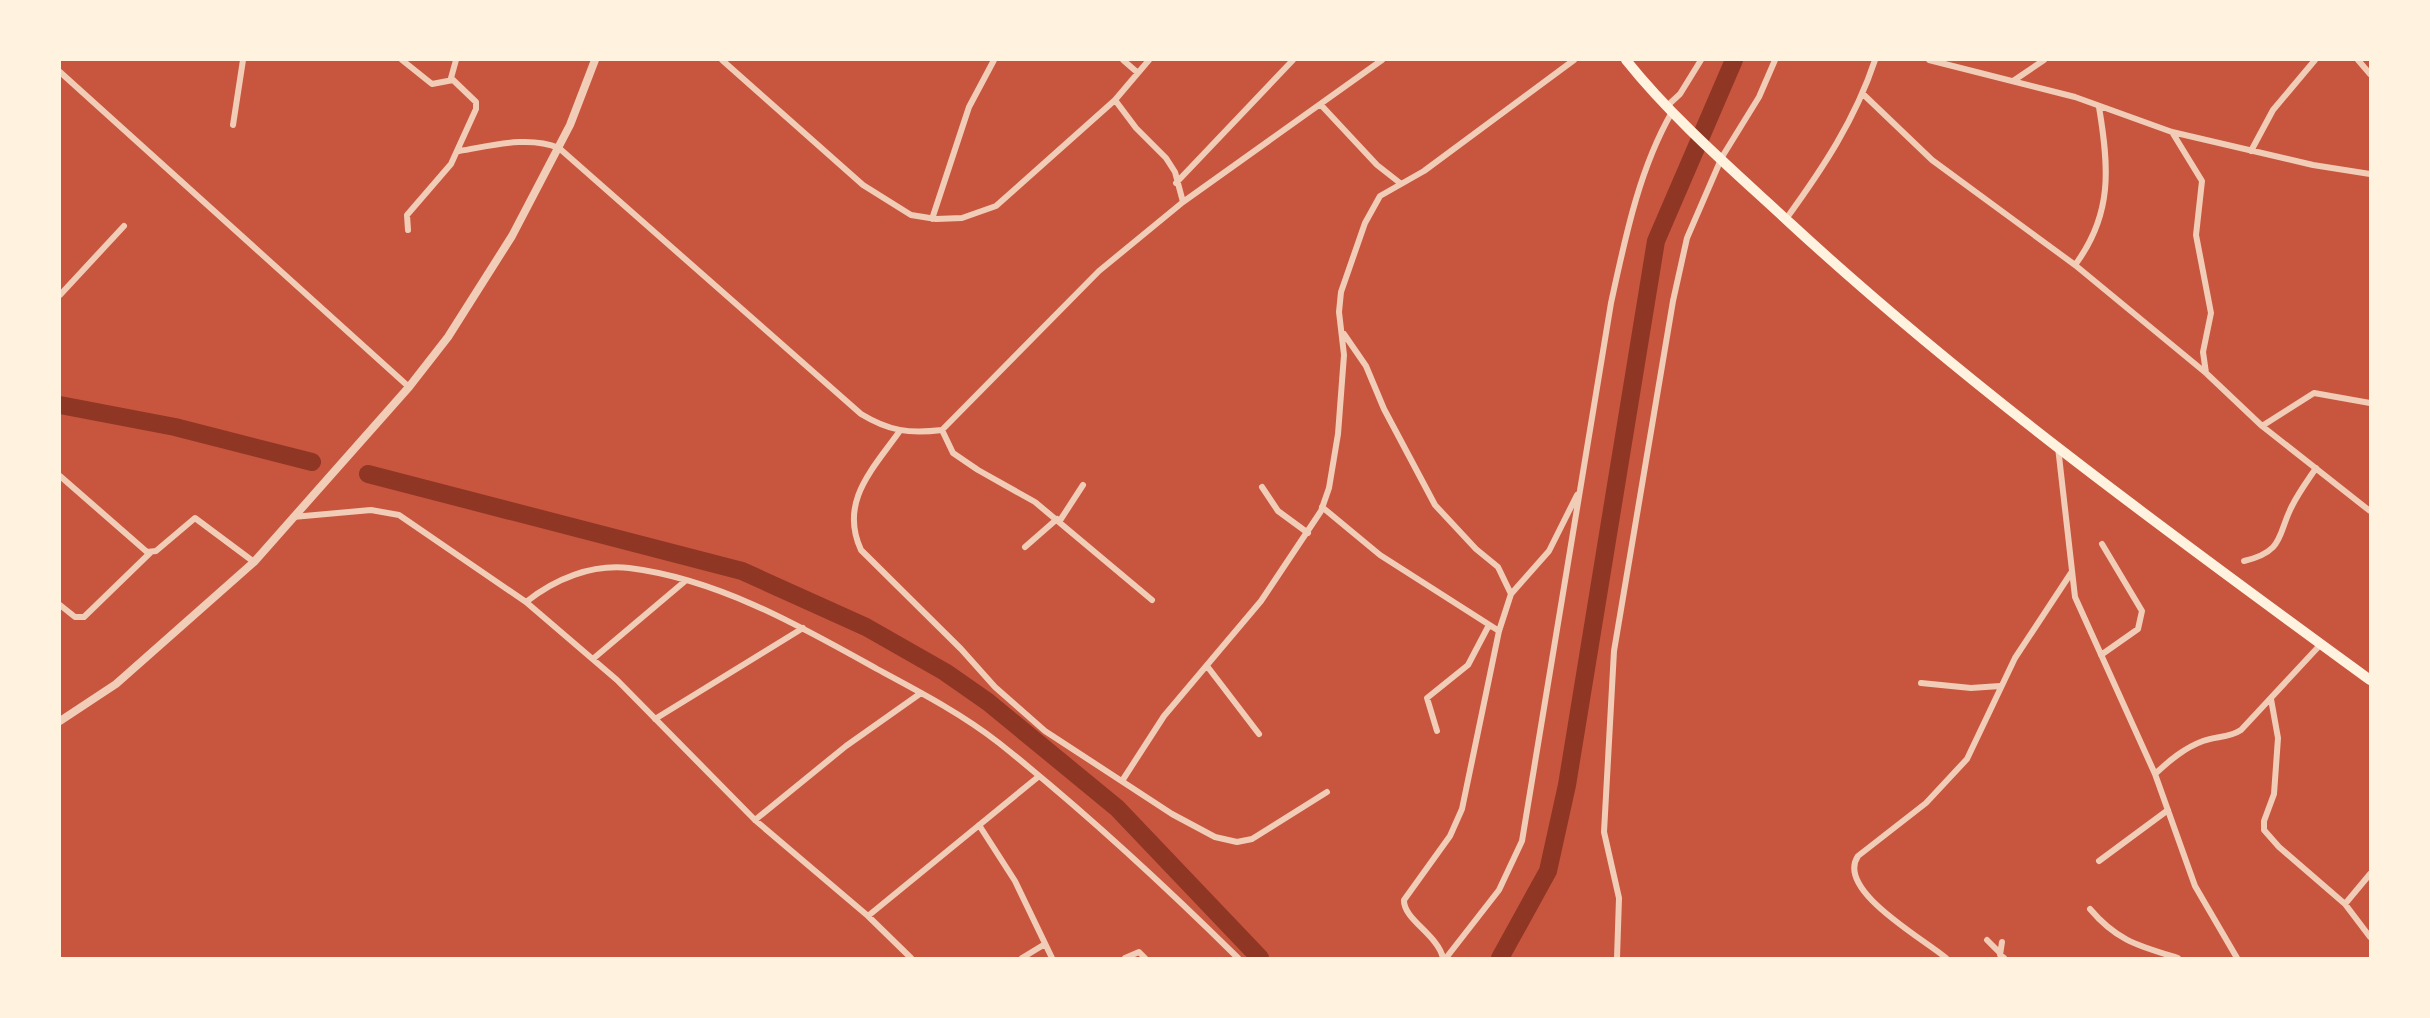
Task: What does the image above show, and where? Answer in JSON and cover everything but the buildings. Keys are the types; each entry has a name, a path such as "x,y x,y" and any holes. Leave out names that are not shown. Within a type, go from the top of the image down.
{"highway":[{"path":"1626,60 1671,111 1876,300 2058,445 2369,677"}],"street":[{"path":"233,125 243,60"},
{"path":"402,60 432,84 453,80"},
{"path":"453,80 456,60"},
{"path":"60,721 116,684 254,562 409,387 448,337 512,236 559,148 595,60"},
{"path":"722,60 863,186 911,215 932,219 962,218 996,206 1115,100 1149,60"},
{"path":"932,219 969,107 994,60"},
{"path":"1123,60 1138,73"},
{"path":"1176,183 1293,60"},
{"path":"459,152 522,142 545,143 559,148 861,414 883,428 899,432 942,430 1099,271 1183,202 1382,60"},
{"path":"1122,781 1164,716 1261,601 1308,533 1322,506 1338,434 1344,333 1339,312 1347,268 1365,223 1380,196 1424,171 1574,60"},
{"path":"1580,488 1549,551 1511,594 1499,631 1462,809 1450,836 1404,900 1406,910 1438,944 1445,958 1499,890 1522,841 1580,488 1599,367 1628,227 1659,134 1702,60"},
{"path":"1617,958 1619,898 1604,832 1615,652 1673,301 1687,238 1719,154 1759,97 1775,60"},
{"path":"1786,219 1842,139 1875,60"},
{"path":"1929,60 2076,97 2172,132 2251,151 2371,174"},
{"path":"2013,80 2044,60"},
{"path":"2251,151 2273,110 2315,60"},
{"path":"2358,60 2371,74"},
{"path":"60,72 409,387"},
{"path":"408,230 405,222 411,207 459,152 476,109 476,102 453,80"},
{"path":"1863,94 1932,160 2075,265 2206,373 2262,426 2370,510"},
{"path":"1115,100 1136,128 1166,158 1175,172 1183,202"},
{"path":"1321,105 1377,165 1400,183"},
{"path":"2075,265 2094,240 2107,175 2099,107"},
{"path":"2172,132 2202,181 2196,235 2211,313 2203,352 2206,373"},
{"path":"60,295 124,226"},
{"path":"1344,333 1366,366 1384,409 1435,505 1476,549 1498,567 1511,594"},
{"path":"2262,426 2314,393 2371,403"},
{"path":"942,430 953,453 1035,502 1152,600"},
{"path":"899,432 857,496 852,513 853,534 861,550 1025,714 1073,752 1172,814 1215,837 1237,842 1266,832 1327,792"},
{"path":"2058,445 2075,597 2155,774 2195,886 2238,958"},
{"path":"2244,561 2261,557 2275,545 2284,533 2291,507 2316,468"},
{"path":"60,476 143,549 151,552"},
{"path":"1025,547 1058,521 1083,485"},
{"path":"1262,487 1278,512 1308,533"},
{"path":"1322,506 1380,555 1499,631"},
{"path":"292,517 371,510 399,515 526,602 594,658 755,820 868,916 911,958"},
{"path":"60,605 75,617 83,617 151,552 195,518 254,562"},
{"path":"2101,655 2138,629 2142,611 2102,544"},
{"path":"526,602 547,586 582,572 604,568 629,568 716,590 803,628 921,693 997,742 1181,901 1238,958"},
{"path":"1945,958 1878,906 1852,873 1853,864 1858,856 1926,803 1960,769 1973,747 2000,686 2071,573"},
{"path":"594,658 684,582"},
{"path":"1437,731 1427,698 1468,665 1489,625"},
{"path":"655,719 803,628"},
{"path":"2155,774 2173,757 2203,740 2234,736 2322,642"},
{"path":"1207,666 1259,734"},
{"path":"1921,682 1971,688 2000,686"},
{"path":"755,820 846,746 921,693"},
{"path":"2271,699 2278,738 2274,794 2264,821 2264,830 2279,847 2345,904 2371,937"},
{"path":"868,916 1038,777"},
{"path":"2099,861 2168,810"},
{"path":"979,825 1015,881 1052,958"},
{"path":"2345,904 2371,874"},
{"path":"2090,909 2108,930 2124,939 2178,958"},
{"path":"1987,940 2002,956"},
{"path":"2002,942 2002,956"},
{"path":"1022,958 1045,944"},
{"path":"1125,958 1139,952 1145,958"}],"waterway":[{"path":"1500,958 1548,871 1567,785 1656,241 1734,60"},
{"path":"60,405 175,427 312,462"},
{"path":"368,474 742,571 866,627 945,672 988,702 1117,808 1260,958"}]}
